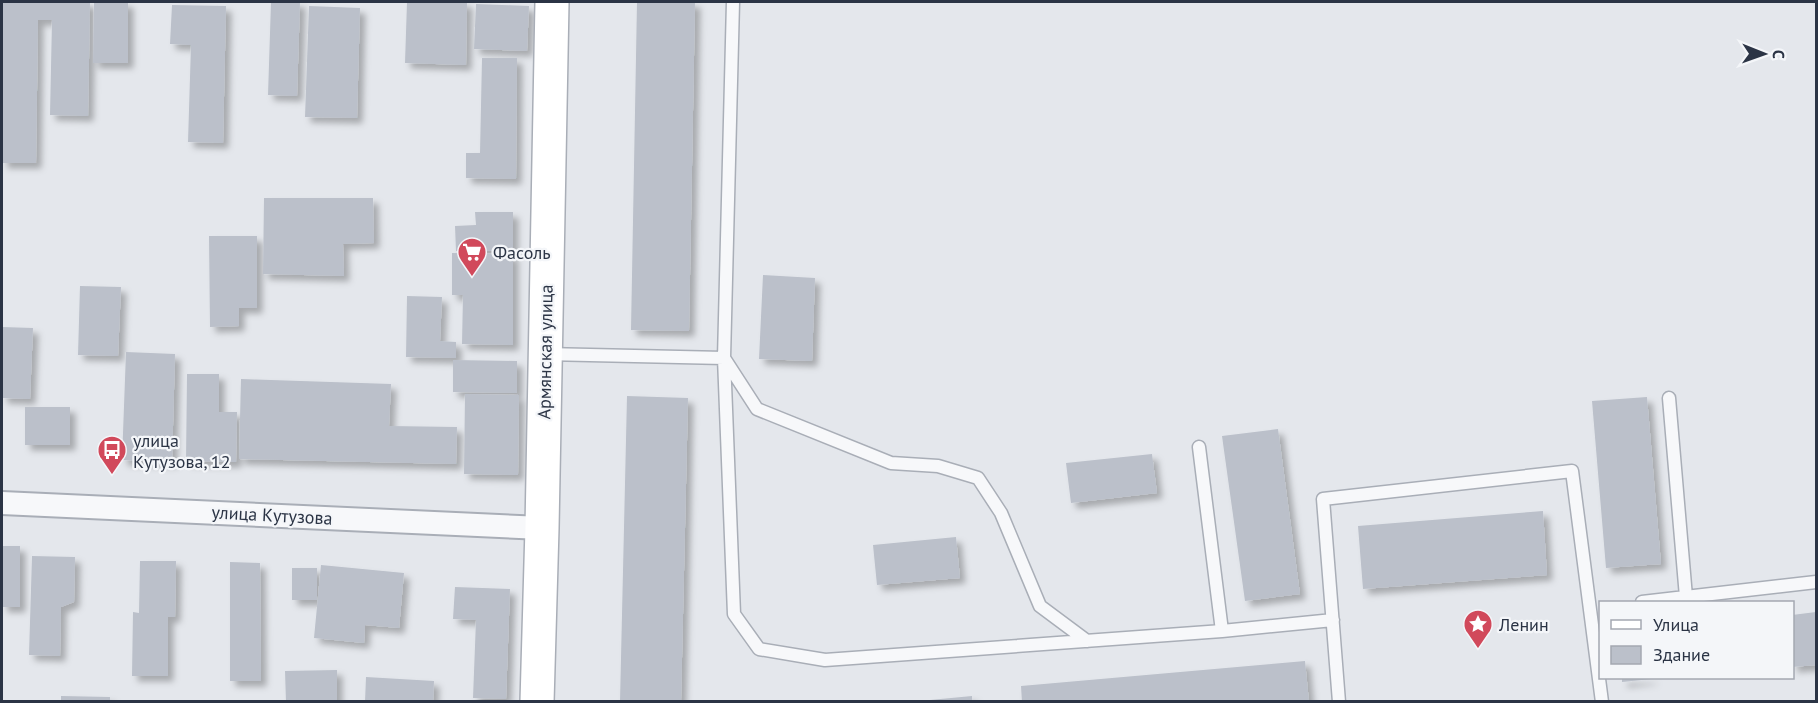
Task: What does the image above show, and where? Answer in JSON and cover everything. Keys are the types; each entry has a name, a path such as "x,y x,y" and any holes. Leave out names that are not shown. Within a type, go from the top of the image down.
{"main road":[{"name":"Армянская улица","path":"537,700 552,2"}],"street":[{"name":"улица Кутузова","path":"2,503 542,528"}],"lane":[{"path":"733,2 724,358 734,614 759,649 825,660 1222,631 1333,620"},
{"path":"544,354 724,358"},
{"path":"724,358 757,409 891,463 938,466 978,478 1001,513 1040,606 1088,641"},
{"path":"1670,398 1686,597"},
{"path":"1199,447 1222,631"},
{"path":"1339,702 1323,499 1572,471 1595,608 1599,662"},
{"path":"1657,601 1816,582"},
{"path":"1600,679 1602,702"}],"building":[{"path":"2,2 90,2 88,116 50,115 52,20 38,20 36,163 2,163"},
{"path":"94,2 128,2 128,63 93,63"},
{"path":"271,2 300,2 297,96 268,95"},
{"path":"407,2 467,2 466,65 405,63"},
{"path":"637,2 695,2 689,331 631,330"},
{"path":"476,4 529,6 527,51 474,49"},
{"path":"172,5 226,6 223,143 188,142 191,45 170,44"},
{"path":"309,6 360,8 357,118 305,117"},
{"path":"482,58 517,58 516,179 466,178 466,153 480,153"},
{"path":"264,198 373,198 374,243 343,244 344,276 263,274"},
{"path":"475,212 513,212 513,251 456,251 455,226 476,225"},
{"path":"209,236 257,236 257,308 239,308 239,326 210,327"},
{"path":"452,253 513,254 513,345 462,344 463,295 452,295"},
{"path":"763,275 815,278 812,361 759,359"},
{"path":"80,286 121,287 118,356 78,355"},
{"path":"407,296 442,297 440,341 456,342 456,358 406,357"},
{"path":"2,327 33,328 30,399 2,398"},
{"path":"126,352 175,354 172,462 122,460"},
{"path":"453,360 517,361 517,393 453,392"},
{"path":"187,374 219,374 219,412 237,412 236,462 186,461"},
{"path":"241,379 391,384 389,426 457,427 456,464 239,459"},
{"path":"465,394 519,395 518,475 464,474"},
{"path":"627,396 688,398 681,702 620,702"},
{"path":"1647,397 1661,564 1606,568 1592,401"},
{"path":"25,407 70,407 70,445 25,445"},
{"path":"1278,429 1300,594 1245,601 1222,436"},
{"path":"1152,454 1157,493 1071,503 1066,463"},
{"path":"1543,511 1547,575 1363,589 1358,526"},
{"path":"956,537 960,578 877,585 873,545"},
{"path":"2,546 20,546 20,607 2,607"},
{"path":"32,556 75,557 74,602 61,607 60,656 29,655"},
{"path":"140,561 176,561 175,617 168,617 168,676 132,676 133,612 139,613"},
{"path":"230,562 260,563 261,681 230,681"},
{"path":"321,565 404,573 399,628 365,625 364,643 314,638"},
{"path":"292,568 317,568 317,600 292,600"},
{"path":"455,587 510,589 506,699 473,698 476,620 453,619"},
{"path":"1816,612 1816,665 1794,667 1794,615"},
{"path":"1305,661 1309,702 1022,702 1021,686"},
{"path":"337,670 337,702 286,702 285,671"},
{"path":"366,677 434,681 433,702 365,702"},
{"path":"1622,679 1652,679 1622,682"},
{"path":"61,696 110,697 110,702 61,702"},
{"path":"972,696 972,702 930,702 930,700"}],"place":[{"name":"Фасоль","path":"472,278"},
{"name":"улица Кутузова, 12","path":"112,476"},
{"name":"Ленин","path":"1478,650"}]}
